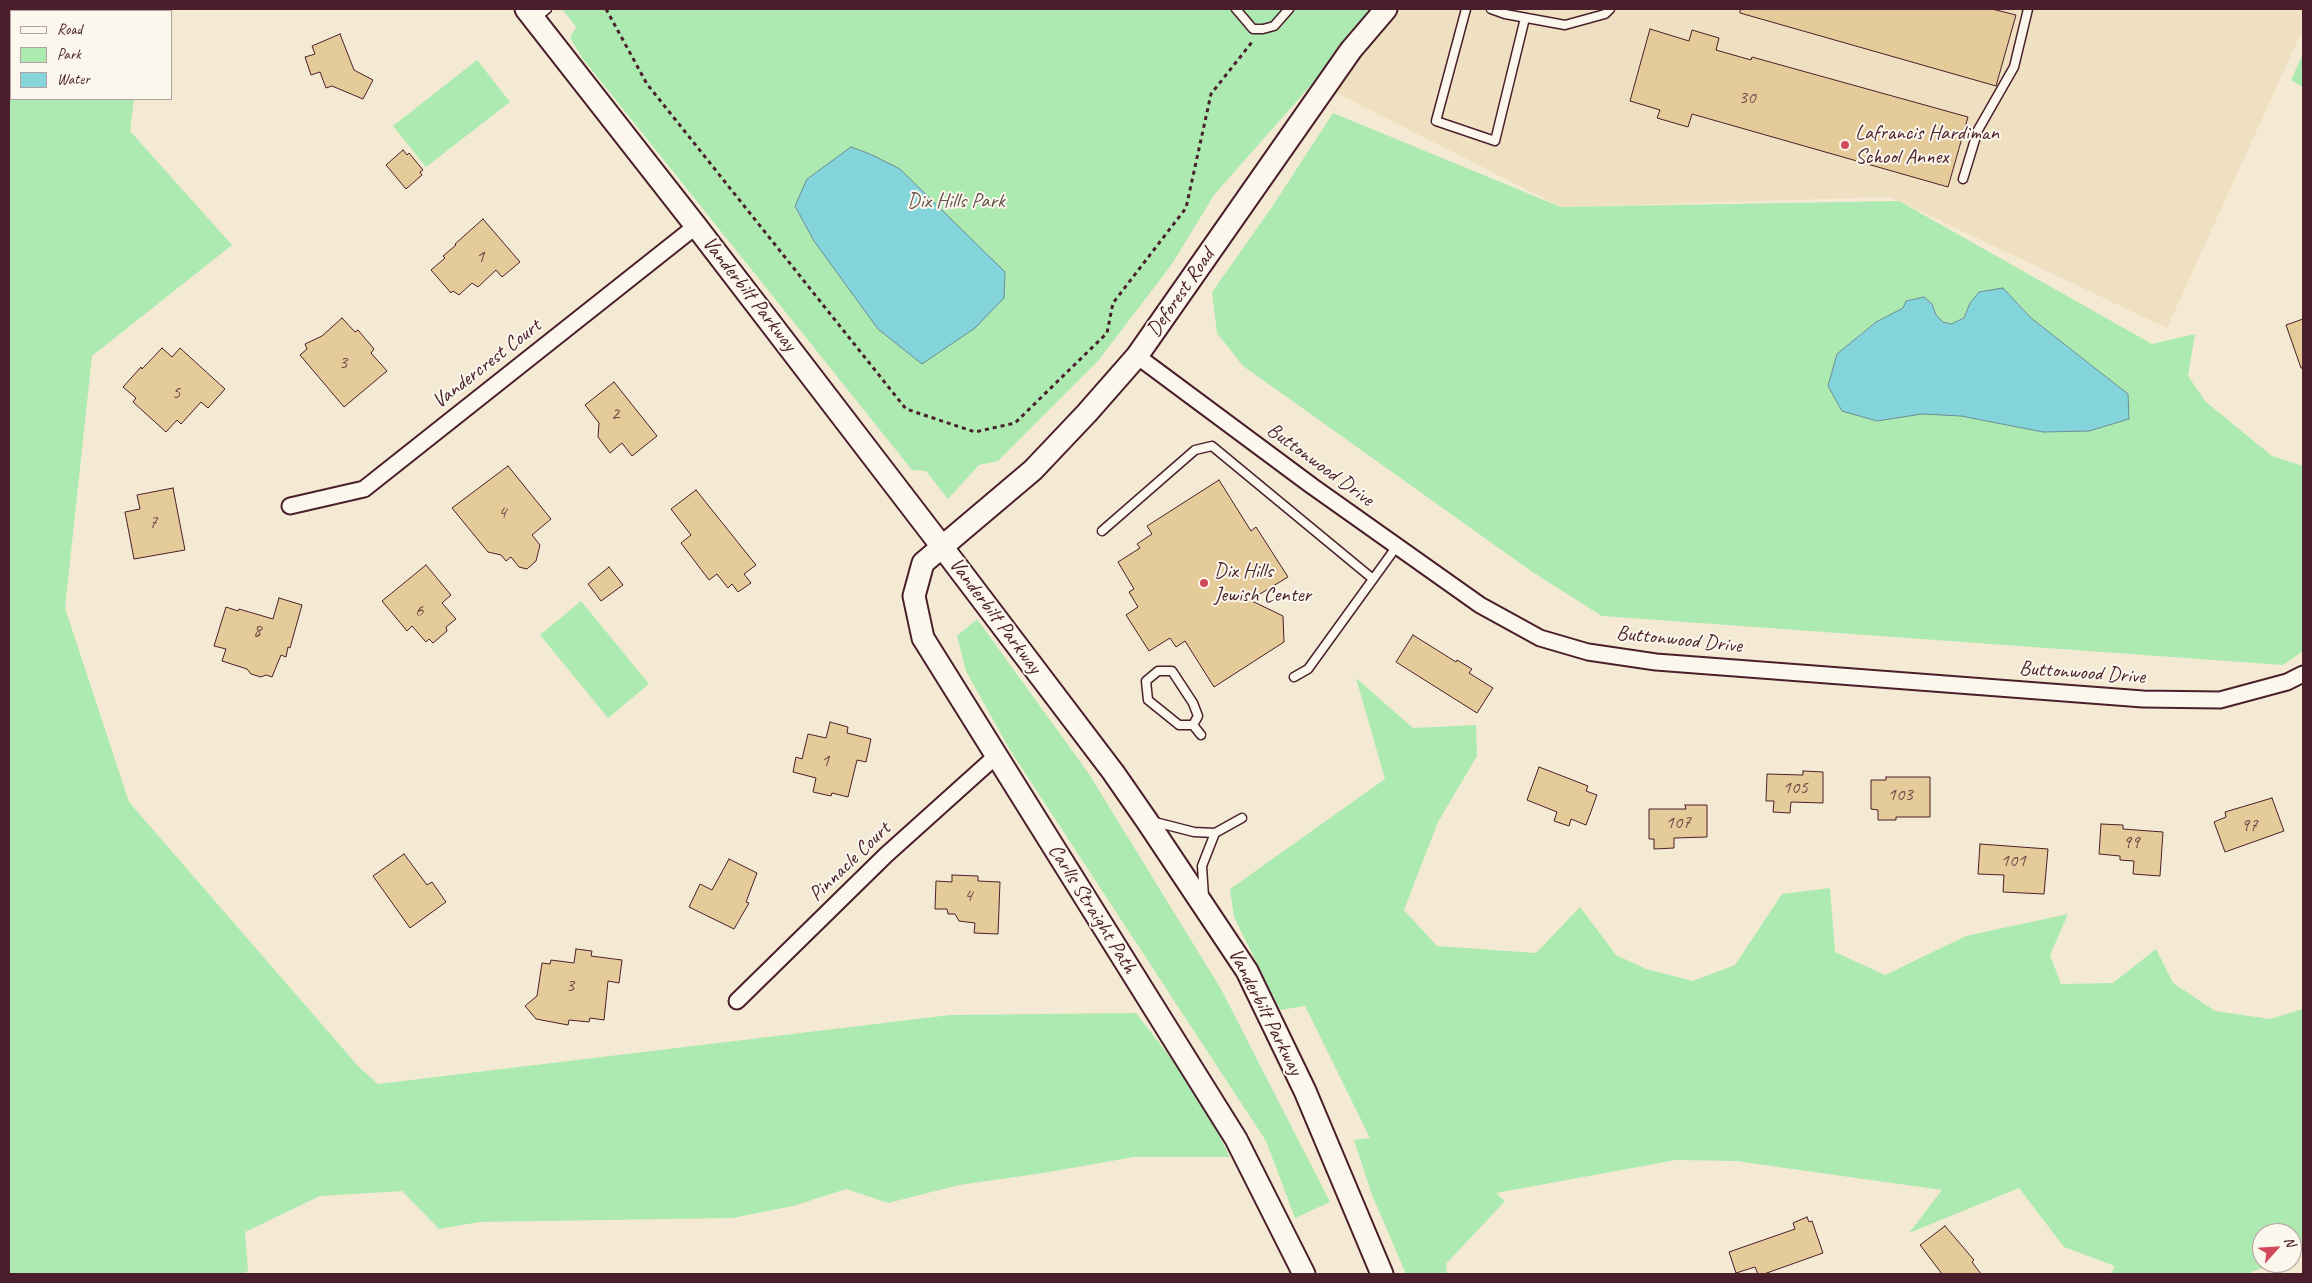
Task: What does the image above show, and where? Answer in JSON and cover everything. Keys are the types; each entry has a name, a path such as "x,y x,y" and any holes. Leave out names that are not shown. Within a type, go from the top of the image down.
{"street":[{"name":"Deforest Road","path":"944,548 1033,470 1137,356 1351,50 1386,9"},
{"name":"Vanderbilt Parkway","path":"536,12 696,226 1114,772 1248,970 1305,1090 1382,1274"},
{"name":"Vandercrest Court","path":"290,506 364,489 696,226"},
{"name":"Buttonwood Drive","path":"1137,356 1480,605 1540,638 1588,652 1656,662 2144,699 2220,700 2287,682 2303,674"},
{"name":"Carlls Straight Path","path":"944,548 923,563 914,596 923,638 995,757 1236,1139 1304,1274"},
{"name":"Pinnacle Court","path":"737,1000 886,855 995,757"}],"lane":[{"path":"1236,9 1253,29 1274,26 1289,9"},
{"path":"1466,9 1436,121 1495,141 1525,18"},
{"path":"1491,9 1525,18 1565,25 1604,14 1610,9"},
{"path":"1963,179 1978,130 2014,67 2028,9"},
{"path":"1102,531 1195,450 1212,446 1374,579"},
{"path":"1294,677 1308,669 1397,546"},
{"path":"1192,725 1198,716 1193,703 1172,671 1158,671 1146,681 1148,700 1179,725 1192,725 1201,735"},
{"path":"1146,820 1194,832 1215,833 1242,818"},
{"path":"1204,906 1202,866 1215,833"}],"path":[{"path":"606,9 648,84 906,409 975,432 1015,423 1106,333 1113,303 1186,208 1211,94 1263,29"}],"shaded area":[{"name":"Lafrancis Hardiman School Annex","path":"1378,9 2303,9 2303,29 2167,328 1890,197 1561,207 1337,93 1355,33"}],"green space":[{"path":"25,9 143,9 143,10"},
{"name":"Dix Hills Park","path":"562,9 1378,9 1214,195 1172,264 1098,361 998,461 979,465 948,499 926,471 912,470 583,59 570,38 576,27"},
{"path":"10,54 10,100 134,100 130,131 232,245 92,356 65,608 129,802 358,1066 378,1084 950,1015 1136,1013 1197,1092 1230,1157 1134,1157 959,1185 888,1203 846,1189 793,1206 732,1218 479,1222 439,1229 402,1191 320,1196 245,1232 248,1272 234,1274 9,1274"},
{"path":"2303,54 2303,87 2291,80"},
{"path":"477,60 510,102 426,167 393,126"},
{"path":"1333,113 1561,207 1899,201 2152,344 2195,334 2188,376 2206,402 2272,456 2303,466 2303,651 2283,665 1602,616 1534,573 1243,366 1217,333 1212,292 1272,207","holes":["2017,302 2031,318 2127,393 2089,431 2043,432 1961,416 1922,414 1877,421 1860,335 1876,322 1903,308 1932,304 1936,315 1943,322 1951,324 1964,318 1970,303"]},
{"path":"581,601 649,684 608,718 540,635"},
{"path":"977,619 1089,774 1221,989 1330,1202 1295,1218 1266,1141 1010,750 966,671 957,636"},
{"path":"1356,678 1413,728 1476,725 1477,756 1438,822 1404,910 1437,946 1536,953 1580,907 1616,955 1646,969 1693,981 1735,965 1782,894 1830,888 1835,952 1885,975 1966,936 2068,914 2050,955 2061,984 2113,983 2156,949 2173,983 2215,1011 2270,1019 2303,1009 2303,1249 2302,1223 2252,1223 2252,1272 2247,1274 2111,1274 2115,1266 2064,1247 2019,1188 1909,1233 1942,1190 1736,1161 1676,1160 1496,1193 1505,1201 1446,1264 1447,1274 1406,1274 1372,1195 1354,1140 1370,1138 1305,1006 1280,1010 1234,917 1230,889 1385,779"}],"water":[{"path":"851,147 900,169 1005,272 1004,298 975,328 922,364 878,329 814,241 795,206 807,179"},
{"path":"2003,288 2031,318 2128,394 2129,419 2089,431 2043,432 1961,416 1922,414 1877,421 1842,411 1828,386 1837,354 1876,322 1903,308 1906,301 1924,297 1932,304 1936,315 1943,322 1951,324 1964,318 1970,303 1979,292"}],"building":[{"path":"1740,9 1992,9 2016,15 1996,86 1740,13"},
{"path":"1650,29 1689,41 1692,30 1719,38 1716,50 1751,60 1752,57 1968,117 1948,187 1692,114 1688,127 1657,118 1660,110 1630,101"},
{"path":"340,34 354,70 373,80 363,99 332,86 326,88 320,72 311,75 305,57 315,54 312,46"},
{"path":"403,150 407,155 409,153 423,170 420,172 422,175 406,189 386,165"},
{"path":"483,219 520,262 502,277 496,270 478,287 472,283 459,295 453,291 451,293 431,270 445,258 443,256 455,244"},
{"path":"342,318 355,332 358,330 374,349 371,353 387,371 344,407 300,355 307,349 305,344 322,336"},
{"path":"2303,319 2303,368 2301,368 2286,325"},
{"path":"162,348 172,357 180,348 225,389 208,408 201,402 181,424 177,420 166,432 133,402 136,398 123,387"},
{"path":"614,382 657,436 632,456 622,443 610,453 598,437 599,423 585,405"},
{"path":"508,466 551,519 532,535 540,545 536,561 527,569 519,567 511,557 506,561 501,555 488,552 452,508"},
{"name":"Dix Hills Jewish Center","path":"1219,480 1251,531 1256,527 1288,577 1250,600 1283,616 1284,642 1214,687 1185,641 1176,647 1170,638 1149,651 1126,615 1138,607 1129,592 1134,589 1118,562 1140,548 1137,544 1152,534 1147,526"},
{"path":"173,488 185,550 134,559 125,512 140,509 137,495"},
{"path":"696,490 756,565 744,574 751,583 738,592 732,584 728,588 717,574 709,580 681,543 691,535 671,509"},
{"path":"426,565 451,595 442,603 456,619 446,627 447,631 433,643 429,639 426,642 412,626 407,631 382,601"},
{"path":"609,567 623,585 601,601 588,584"},
{"path":"279,598 302,605 290,648 288,647 286,657 281,655 272,677 266,675 261,677 251,674 247,669 222,661 226,649 214,646 226,607 273,619"},
{"path":"1413,635 1456,662 1457,660 1472,669 1469,673 1493,688 1477,713 1396,662"},
{"path":"830,722 848,727 847,733 871,739 866,762 857,760 848,797 832,793 831,796 813,792 816,778 793,772 796,757 802,759 808,734 826,738"},
{"path":"1539,767 1588,786 1586,791 1597,795 1586,825 1571,819 1569,826 1554,821 1557,812 1527,800"},
{"path":"1803,771 1823,772 1823,803 1791,802 1790,813 1773,812 1774,801 1766,801 1767,774 1803,775"},
{"path":"1886,777 1930,777 1930,817 1896,817 1896,820 1878,820 1878,810 1871,809 1871,780 1886,780"},
{"path":"2272,798 2284,831 2225,852 2214,822 2226,817 2225,812"},
{"path":"1685,805 1707,805 1707,837 1674,838 1674,848 1654,849 1654,839 1649,839 1649,809 1686,809"},
{"path":"2101,824 2123,825 2123,829 2163,832 2160,876 2133,874 2134,861 2120,860 2120,856 2099,854"},
{"path":"1980,844 2048,849 2044,894 2003,892 2004,875 1978,874"},
{"path":"404,854 427,885 432,882 446,902 410,928 373,876"},
{"path":"729,859 757,873 746,902 749,903 734,929 689,907 700,884 712,890"},
{"path":"952,875 978,876 978,881 1000,882 998,934 974,933 975,923 959,921 955,914 948,914 947,909 935,909 936,881 952,882"},
{"path":"576,949 592,951 591,956 622,960 619,983 608,981 604,1020 590,1018 589,1022 569,1020 568,1025 536,1019 525,1006 537,996 542,963 550,964 551,960 574,963"},
{"path":"1807,1217 1809,1222 1812,1221 1823,1253 1764,1274 1758,1274 1755,1267 1736,1273 1729,1252 1795,1229 1793,1223"},
{"path":"1945,1226 1974,1260 1972,1262 1981,1274 1942,1274 1920,1245"}],"place":[{"name":"Lafrancis Hardiman School Annex","path":"1845,145"},
{"name":"Dix Hills Jewish Center","path":"1204,583"}]}
